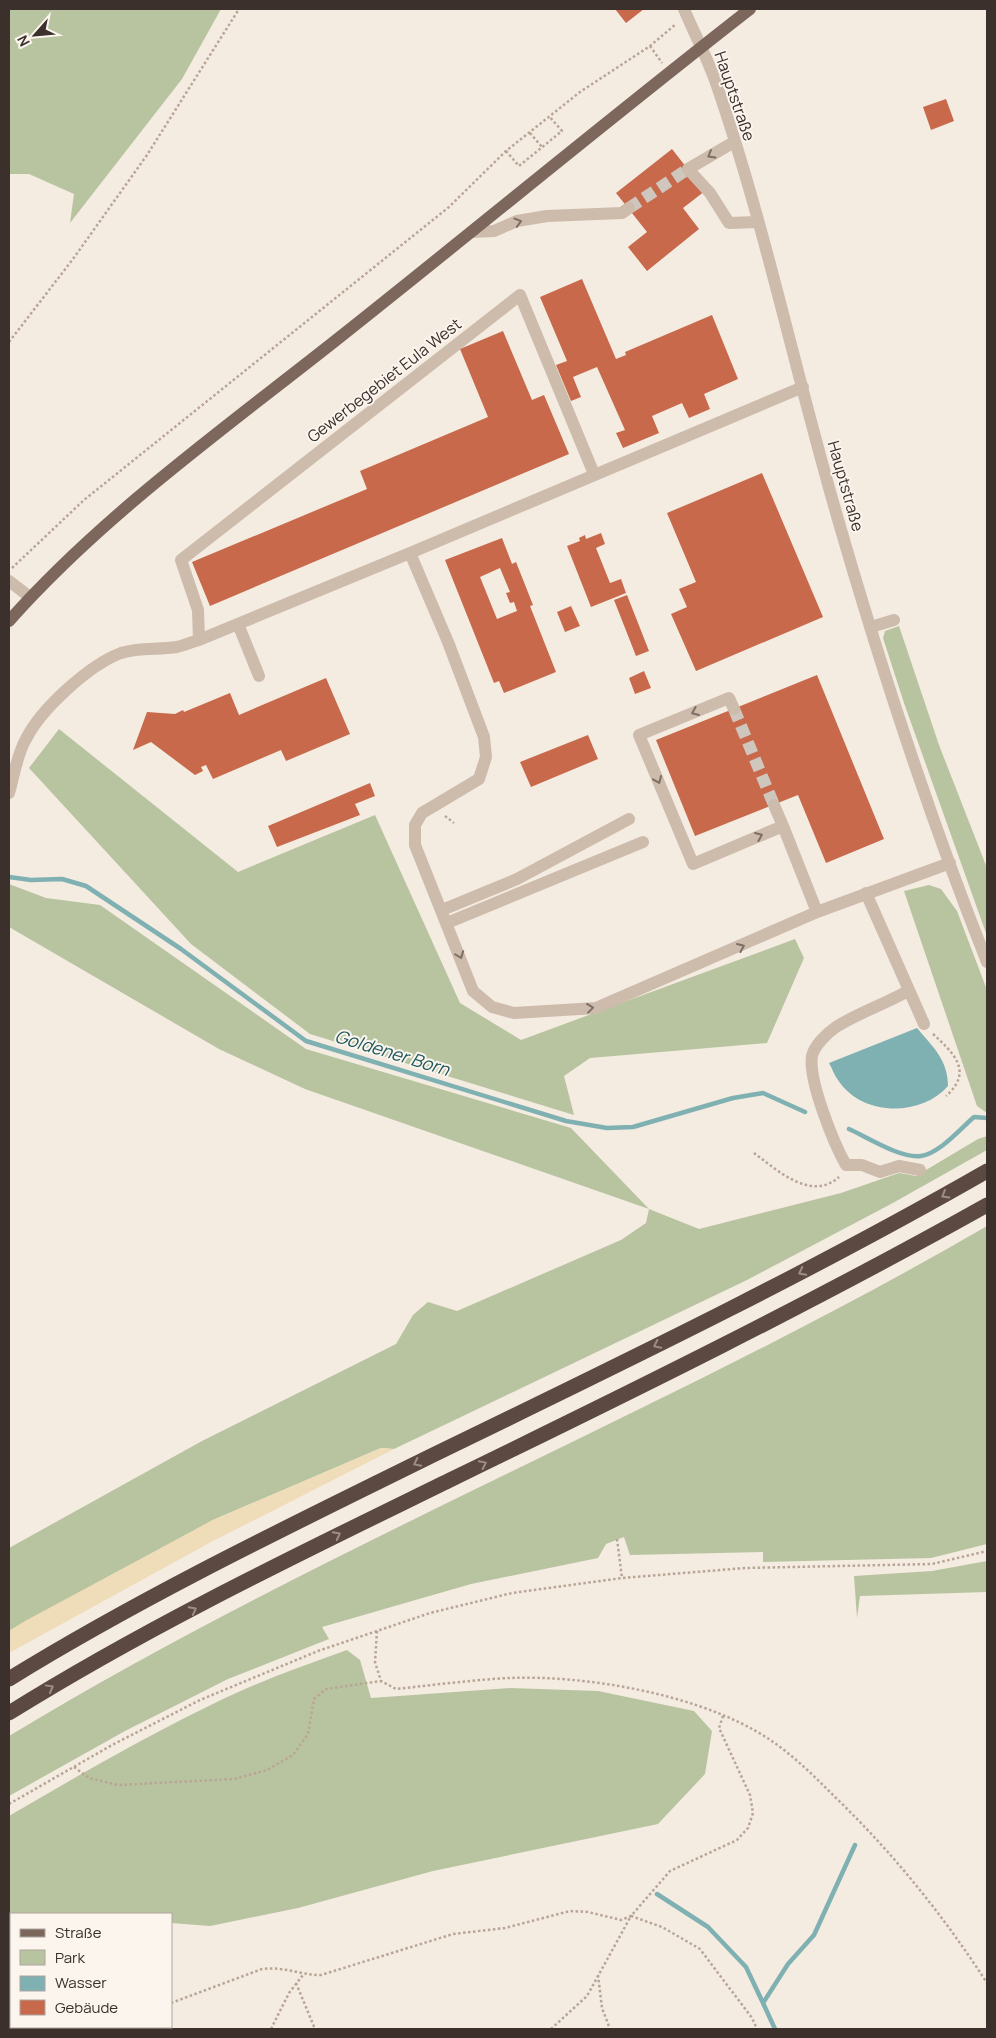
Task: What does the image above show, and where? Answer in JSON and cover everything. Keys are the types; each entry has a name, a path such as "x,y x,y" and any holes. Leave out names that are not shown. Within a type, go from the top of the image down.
{"highway":[{"path":"9,1679 198,1574 339,1502 722,1313 893,1225 987,1171"},
{"path":"9,1713 110,1654 214,1598 881,1265 987,1205"}],"main road":[{"path":"9,621 30,597 93,537 179,465 471,232 543,172 750,9"}],"street":[{"name":"Hauptstraße","path":"685,12 715,82 734,142 758,222 835,508 870,626 950,863 987,962"},
{"path":"734,142 688,169 710,193 729,223 758,222"},
{"path":"471,232 494,231 516,221 577,214 622,213 629,208"},
{"name":"Gewerbegebiet Eula West","path":"199,640 198,610 181,560 520,295 594,474"},
{"path":"9,793 24,741 34,724 72,686 106,660 121,653 141,649 177,647 199,640 803,387"},
{"path":"410,553 448,642 484,737 486,758 479,779 422,813 415,825 415,845 473,992 492,1007 514,1013 596,1008 767,936 817,912 950,863"},
{"path":"9,581 30,597"},
{"path":"870,626 894,620"},
{"path":"238,624 259,676"},
{"path":"734,709 729,698 640,735 693,864 783,826"},
{"path":"774,805 817,912"},
{"path":"442,910 517,879 629,819"},
{"path":"447,923 643,842"},
{"path":"866,893 924,1024"},
{"path":"908,991 835,1027 820,1042 812,1056 816,1086 833,1141 846,1165 862,1165 880,1172 899,1166 920,1170"}],"path":[{"path":"9,342 73,259 146,155 239,9"},
{"path":"9,570 84,500 449,206 506,150 580,92 650,46 685,12"},
{"path":"650,46 669,72"},
{"path":"506,150 519,166 562,131 549,116"},
{"path":"530,132 542,147"},
{"path":"924,1024 957,1061 960,1078 958,1084 946,1096"},
{"path":"754,1153 795,1182 808,1186 825,1184 838,1178 846,1165"},
{"path":"617,1538 622,1578"},
{"path":"9,1804 200,1700 318,1651 430,1613 512,1593 622,1578 745,1568 932,1564 987,1551"},
{"path":"377,1630 375,1662 381,1681"},
{"path":"74,1767 90,1778 118,1784 234,1779 267,1770 293,1755 308,1734 314,1699 326,1689 381,1681 396,1689 509,1678 605,1684 684,1700 754,1730 797,1760 860,1821 918,1884 987,1983"},
{"path":"551,2029 587,1996 631,1916 670,1871 737,1840 748,1828 753,1813 750,1795 719,1728 723,1716"},
{"path":"172,2003 262,1969 277,1967 303,1975 321,1975 453,1934 505,1928 570,1912 588,1912 621,1920 631,1916 662,1928 700,1949 752,2018 757,2029"},
{"path":"598,1974 602,2008 610,2029"},
{"path":"271,2029 289,1993 303,1975"},
{"path":"296,1984 315,2029"}],"green space":[{"path":"9,9 221,9 182,79 70,223 74,194 29,174 9,174"},
{"path":"899,626 939,745 987,868 987,936 904,703 883,638 885,631"},
{"path":"59,729 238,872 375,815 460,1003 521,1040 795,939 804,958 767,1043 590,1058 564,1076 574,1115 310,1034 191,944 29,768"},
{"path":"9,884 46,898 100,905 306,1049 571,1128 649,1209 305,1089 219,1049 9,927"},
{"path":"929,885 941,889 957,911 987,990 987,1113 977,1106 904,891"},
{"path":"987,1136 987,1150 891,1204 747,1280 394,1449 381,1448 213,1520 9,1631 9,1548 202,1441 396,1344 413,1315 428,1302 457,1311 621,1240 646,1223 649,1209 699,1229 841,1193 899,1173 916,1176 978,1139"},
{"path":"987,1226 987,1544 931,1558 763,1562 763,1552 630,1555 624,1537 606,1544 598,1558 471,1584 322,1627 329,1639 228,1679 125,1731 9,1796 9,1736 128,1667 250,1602 373,1539 744,1357 867,1293"},
{"path":"987,1561 987,1592 860,1596 857,1618 854,1576 932,1571"},
{"path":"347,1650 360,1660 371,1698 510,1688 598,1691 694,1711 712,1731 705,1774 658,1824 433,1871 298,1908 210,1926 172,1923 172,1913 10,1913 9,1987 9,1816 115,1755 196,1712 253,1685"}],"sand":[{"path":"381,1448 394,1449 211,1542 9,1653 9,1631 25,1621 213,1520"}],"water":[{"path":"917,1028 942,1061 948,1086 937,1096 923,1103 908,1107 892,1108 876,1106 862,1101 849,1092 837,1078 829,1063"}],"building":[{"path":"615,9 644,9 626,23"},
{"path":"946,99 954,121 931,130 923,107"},
{"path":"672,149 705,191 683,208 699,229 647,271 628,247 647,232 616,193"},
{"path":"582,279 616,359 626,355 625,352 712,315 738,379 704,394 710,409 689,418 682,403 652,416 659,433 623,448 616,433 625,430 597,367 573,377 581,397 571,401 556,365 567,361 540,297"},
{"path":"503,331 532,400 544,395 569,454 210,606 192,562 367,489 360,471 488,417 460,349"},
{"path":"762,473 823,617 696,671 671,614 687,607 679,589 696,582 667,513"},
{"path":"601,533 605,544 596,548 610,583 621,579 626,593 591,607 567,546 580,541 579,538 585,535 586,539"},
{"path":"502,538 512,564 516,562 533,605 530,606 556,672 504,693 499,681 494,683 445,560","holes":["500,568 510,592 506,593 510,603 514,602 517,611 497,619 480,577"]},
{"path":"627,595 649,651 636,656 614,600"},
{"path":"571,606 580,626 565,632 557,612"},
{"path":"644,671 651,688 635,694 629,678"},
{"path":"817,675 884,839 826,863 798,795 695,836 656,740"},
{"path":"326,678 350,734 286,761 281,750 213,779 206,765 201,767 203,771 195,775 151,742 133,750 147,712 175,714 183,710 184,712 230,693 239,715"},
{"path":"588,735 598,759 531,787 520,762"},
{"path":"370,783 375,796 355,804 360,815 277,847 268,826"}],"waterway":[{"name":"Goldener Born","path":"9,877 31,880 62,879 86,886 181,949 306,1041 566,1121 607,1128 633,1127 733,1098 763,1093 805,1112"},
{"name":"Goldener Born","path":"849,1129 894,1151 921,1156 942,1146 974,1117 987,1118"},
{"path":"775,2029 763,2003 788,1964 814,1935 855,1845"},
{"path":"657,1894 708,1927 746,1967 763,2003"}],"tunnel":[{"path":"629,208 688,169"},
{"path":"734,709 774,805"}]}
